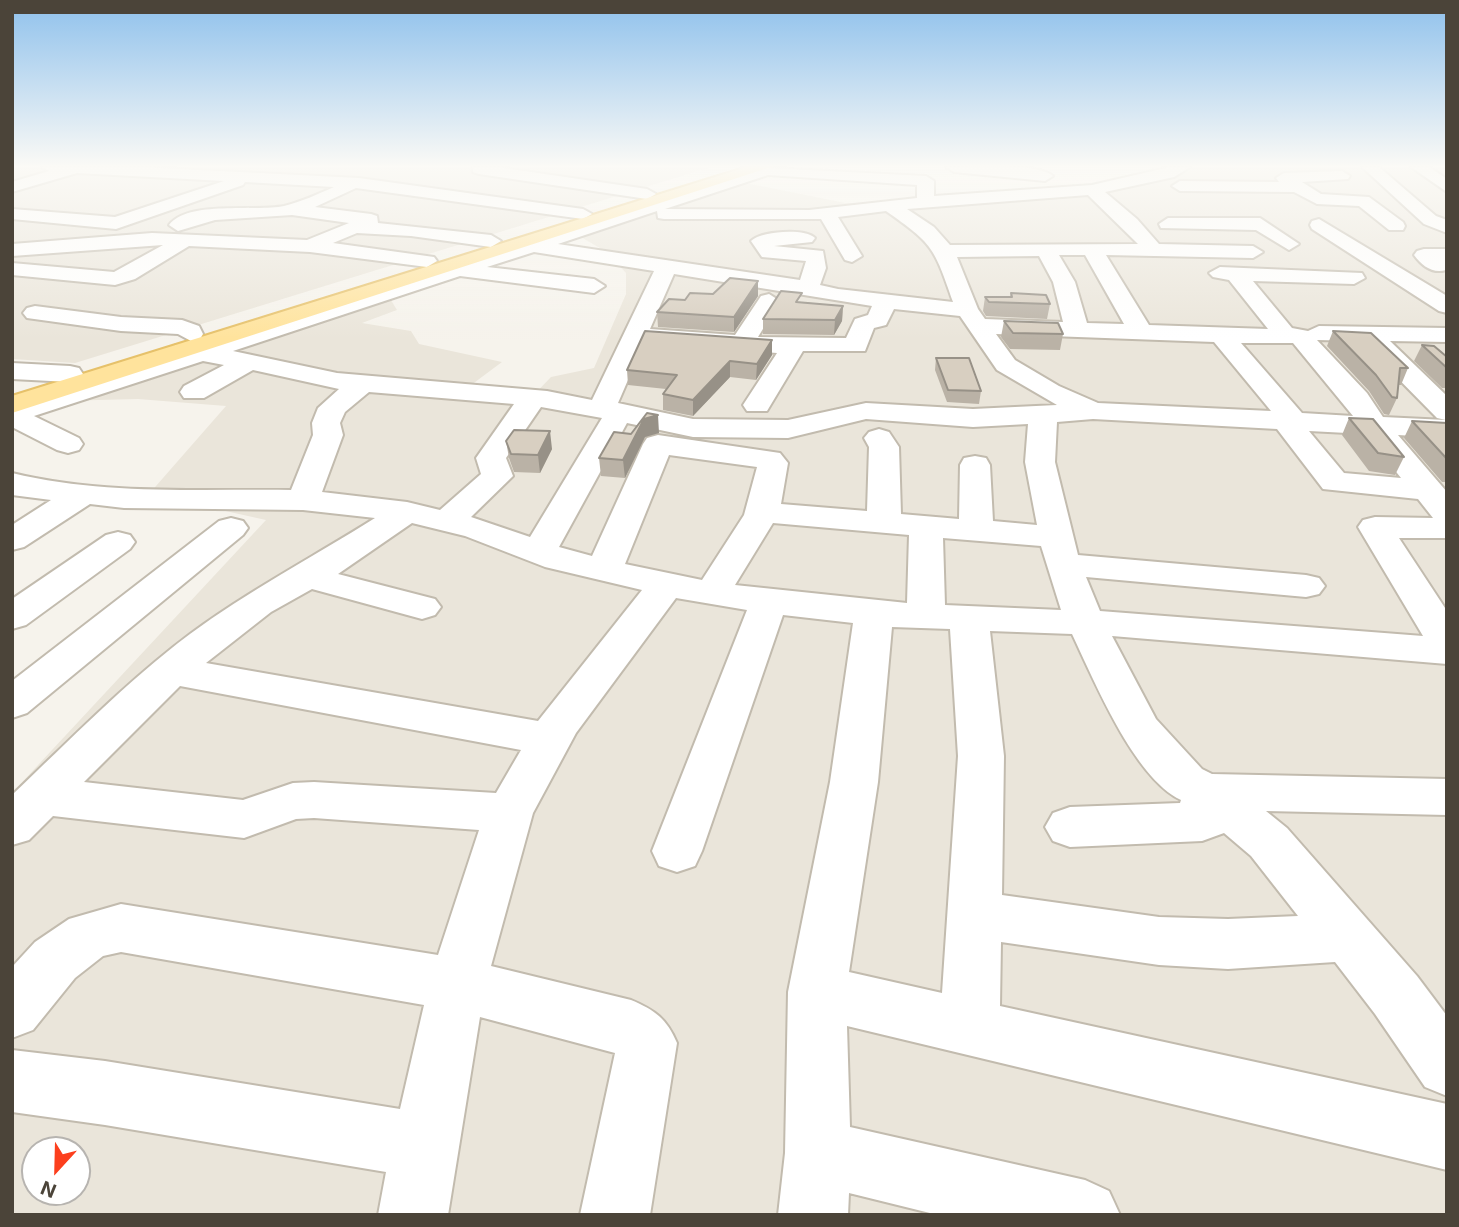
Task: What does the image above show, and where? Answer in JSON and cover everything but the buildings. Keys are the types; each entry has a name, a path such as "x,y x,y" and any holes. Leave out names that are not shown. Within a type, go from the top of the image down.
{"main road":[{"path":"12,392 69,374 191,346 377,276 445,266 491,241 531,239 562,224"},
{"path":"12,405 191,346 585,224"}],"street":[{"path":"18,260 113,224"},
{"path":"152,239 183,224"},
{"path":"310,246 362,224"},
{"path":"490,224 531,239 667,266 973,318 1077,331 1287,337 1236,274"},
{"path":"704,271 710,259 713,238 706,224"},
{"path":"833,224 852,256"},
{"path":"889,227 893,224"},
{"path":"904,224 922,227"},
{"path":"918,224 948,241 1045,249 1255,251 1224,224"},
{"path":"1131,224 1154,251"},
{"path":"1171,224 1199,252"},
{"path":"1233,224 1260,225 1289,244"},
{"path":"1335,224 1392,271 1443,302"},
{"path":"357,227 411,230 491,241"},
{"path":"805,237 761,241 769,253 816,255 817,268 808,288"},
{"path":"18,260 122,278 186,240"},
{"path":"18,260 90,243 186,240 310,246 594,286"},
{"path":"948,241 973,318 1006,365 1049,392 1093,411"},
{"path":"1099,248 1236,274 1354,278"},
{"path":"1099,248 1141,332"},
{"path":"1045,249 1064,282 1077,331"},
{"path":"539,552 611,410 637,335 667,266"},
{"path":"346,271 377,276"},
{"path":"1373,289 1341,271 1392,271"},
{"path":"742,343 769,300"},
{"path":"637,335 742,343 856,346 863,324 878,320 885,302"},
{"path":"1388,354 1445,359 1435,335 1391,308"},
{"path":"35,313 121,324 182,327 191,331 191,346"},
{"path":"786,345 801,316"},
{"path":"1367,333 1447,412"},
{"path":"1220,334 1290,421 1334,482 1438,501"},
{"path":"1435,335 1298,334 1357,399 1373,424 1438,501"},
{"path":"757,405 790,352 786,345"},
{"path":"12,415 191,346 362,384 533,398 611,410 690,438 762,457 773,463 769,495 749,537 689,588 549,739 509,813 457,984 424,1146 413,1215"},
{"path":"194,392 250,361"},
{"path":"12,371 69,374"},
{"path":"303,500 328,435 326,423 332,408 362,384"},
{"path":"447,522 497,476 491,458 533,398"},
{"path":"604,570 658,444 690,438 788,429 866,411 973,418 1093,411 1447,429"},
{"path":"12,415 68,444"},
{"path":"1043,415 1040,462 1059,551 1086,623 1139,728 1185,782 1215,798 1269,842 1396,995 1447,1066"},
{"path":"879,438 884,447 884,523"},
{"path":"975,465 976,531"},
{"path":"12,482 24,488 124,498 303,500 407,512 477,529 539,552 604,570 769,602 874,614 1086,623 1447,652"},
{"path":"12,540 84,494"},
{"path":"27,811 171,671 258,604 308,577 407,512"},
{"path":"760,512 976,531 1059,551 1306,586"},
{"path":"926,526 981,756 970,1027"},
{"path":"1447,528 1375,527 1447,642"},
{"path":"12,703 231,528"},
{"path":"12,617 118,542"},
{"path":"308,577 422,607"},
{"path":"677,851 769,602"},
{"path":"874,614 854,782 817,992 816,1184 1085,1215"},
{"path":"171,671 549,739"},
{"path":"1070,827 1202,822 1207,819 1204,802 1215,798 1447,797"},
{"path":"27,811 244,819 293,801 314,800 509,813"},
{"path":"976,915 1158,941 1228,944 1349,937"},
{"path":"12,1010 55,960 88,936 121,928 457,984 631,1029 647,1043 615,1215"},
{"path":"817,992 1447,1137"},
{"path":"12,1081 105,1093 424,1146"}],"shaded area":[{"path":"12,224 525,224 75,363 12,359"},
{"path":"581,224 1447,224 1447,1215 12,1215 12,793 266,520 149,494 226,406 138,399 58,401 388,295 397,310 362,323 411,331 419,344 502,362 455,397 526,403 551,377 594,368 626,294 626,273 605,251 567,229"}]}
